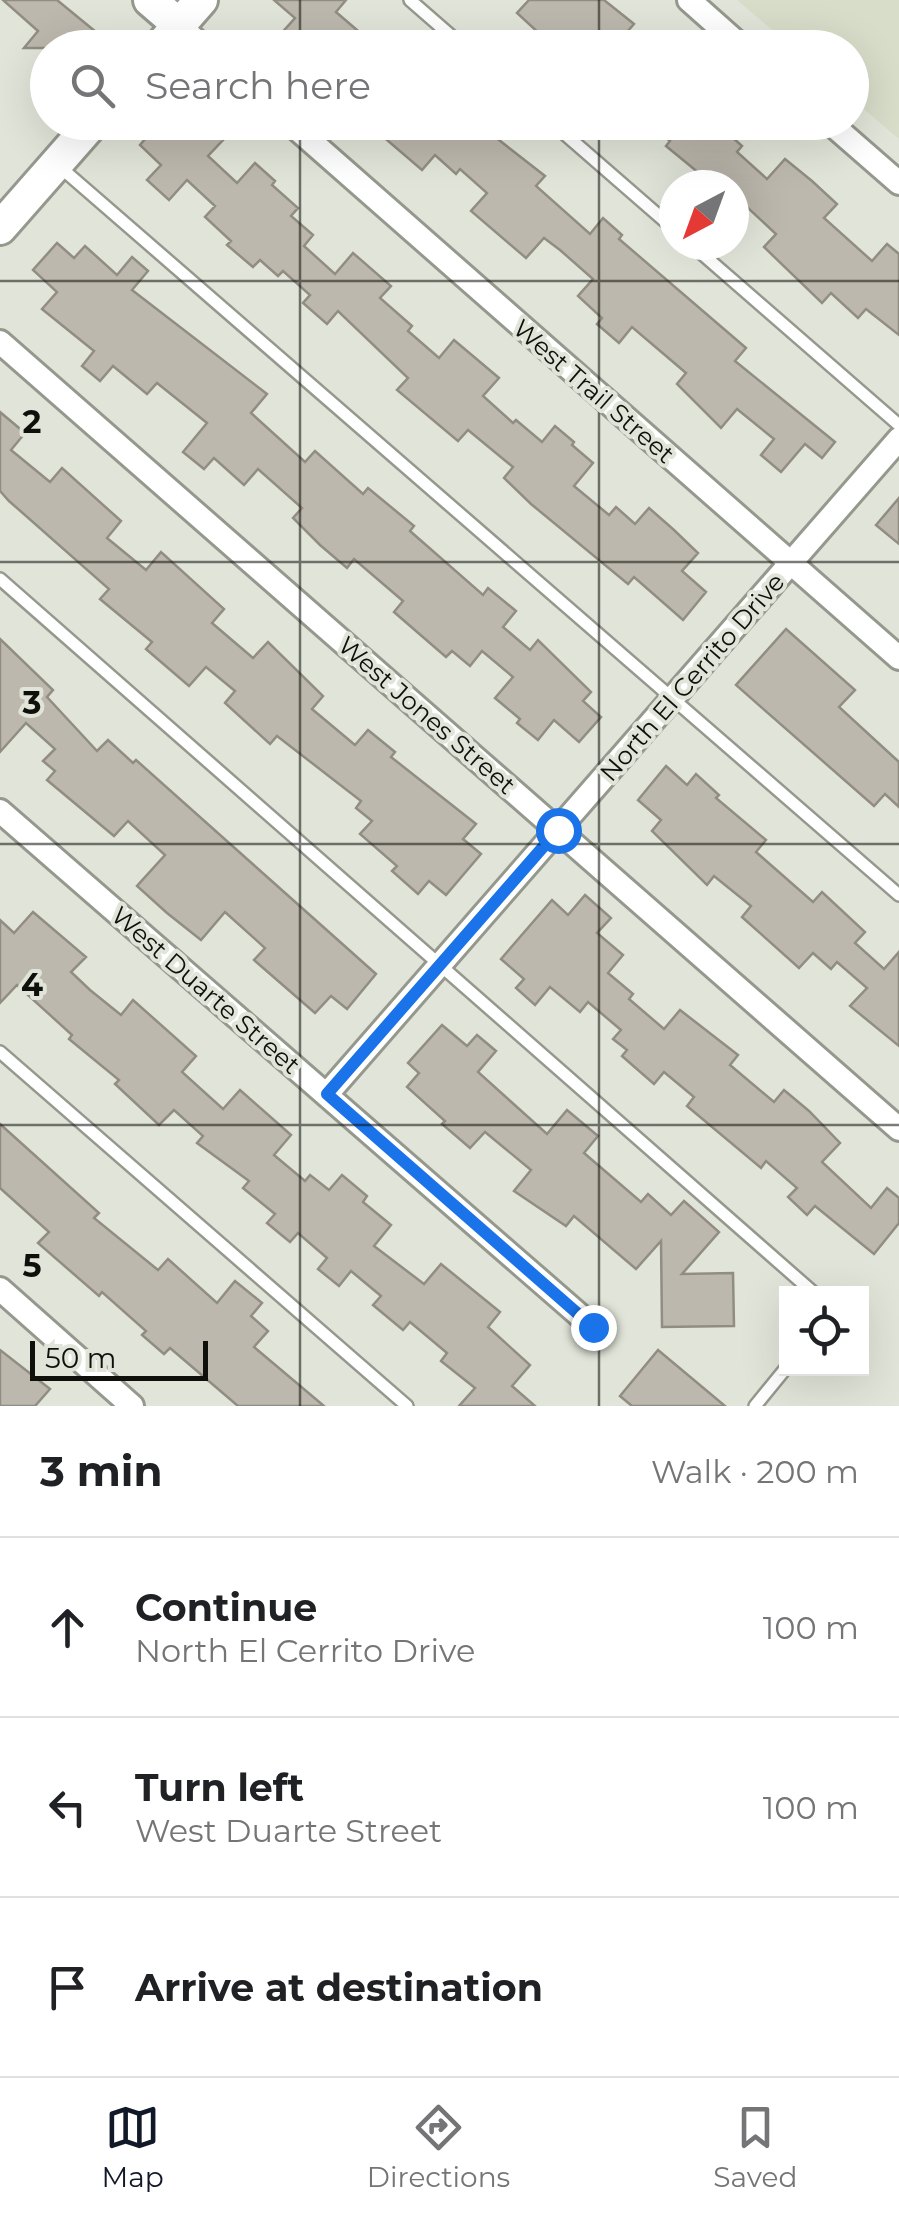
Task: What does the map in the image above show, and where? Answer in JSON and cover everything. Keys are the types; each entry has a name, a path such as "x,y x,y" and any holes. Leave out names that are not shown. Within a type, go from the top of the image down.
{"main road":[{"path":"150,0 166,30"},
{"path":"174,30 201,0"},
{"path":"0,228 78,140"}],"street":[{"path":"689,0 723,30"},
{"name":"West Trail Street","path":"309,140 899,658"},
{"path":"850,140 899,183"},
{"name":"West Jones Street","path":"0,342 899,1130"},
{"name":"North El Cerrito Drive","path":"327,1094 899,439"},
{"name":"West Duarte Street","path":"0,811 593,1327"},
{"path":"0,1289 132,1406"}],"lane":[{"path":"410,0 444,30"},
{"path":"572,140 659,216"},
{"path":"57,164 899,895"},
{"path":"709,260 899,425"},
{"path":"0,579 806,1286"},
{"path":"0,1052 407,1406"},
{"path":"754,1406 779,1376"}],"shaded area":[{"path":"737,0 899,0 899,139 869,113 869,30 772,30"}],"building":[{"path":"3,0 57,0 94,30 37,30"},
{"path":"274,0 346,0 336,12 357,30 284,30 295,18"},
{"path":"529,0 604,0 634,24 629,30 535,30 517,13"},
{"path":"144,140 223,140 208,156 237,183 255,163 275,181 272,185 298,208 291,216 313,235 304,246 335,274 353,253 391,286 380,298 412,326 408,331 439,358 454,340 499,378 483,396 513,423 516,420 542,442 555,426 574,442 572,445 593,463 574,486 609,515 616,507 635,524 649,508 698,553 682,571 706,592 683,620 634,577 628,584 531,504 504,478 513,467 468,430 458,441 397,390 408,378 338,311 327,324 303,303 310,295 283,271 278,276 260,260 253,267 227,245 231,241 205,217 215,206 187,180 169,200 147,180 161,165 140,145"},
{"path":"387,140 499,140 545,176 536,186 590,234 603,218 622,235 619,239 746,348 735,361 835,442 822,458 805,444 781,472 761,455 774,439 737,409 721,428 677,384 686,373 632,327 619,343 597,324 602,318 578,296 593,279 560,250 544,238 526,258 471,211 487,193 460,169 456,174 435,155 422,170"},
{"path":"669,140 735,140 742,146 737,152 767,179 785,159 837,204 824,218 872,261 887,244 899,254 899,335 866,309 858,318 831,293 822,303 764,247 776,234 749,209 749,170 695,170 666,146"},
{"path":"57,243 74,258 85,246 117,275 132,257 148,271 132,290 267,394 251,413 305,462 315,451 363,494 368,488 414,526 410,531 483,595 488,588 516,611 503,627 530,650 538,640 591,692 583,701 601,717 579,742 554,720 538,740 517,723 520,719 495,698 513,677 482,651 470,666 452,651 446,657 394,612 403,601 354,559 347,568 293,518 302,508 258,469 244,485 214,458 204,469 183,452 207,423 157,383 147,394 113,366 100,381 82,366 94,351 42,309 57,292 33,270"},
{"path":"0,412 25,433 11,450 50,482 62,468 121,521 107,538 146,570 161,552 224,609 212,623 253,658 268,642 323,696 312,709 355,745 368,730 395,752 391,757 476,824 463,839 481,854 446,895 429,881 418,894 392,871 397,866 360,834 372,821 356,808 361,801 277,736 270,744 225,703 235,691 206,667 189,686 146,649 152,642 100,599 109,589 9,501 0,491"},
{"path":"899,498 899,544 876,525"},
{"path":"786,629 855,690 839,707 899,762 899,807 885,794 874,806 736,685"},
{"path":"0,639 53,690 47,697 97,751 108,740 133,763 136,760 376,974 347,1009 331,996 315,1013 254,960 265,948 225,912 201,940 167,913 137,886 165,855 128,821 114,836 47,780 55,771 43,761 55,749 26,723 0,752"},
{"path":"666,766 687,785 696,774 719,795 716,798 766,840 756,852 813,902 822,892 865,932 855,943 884,969 899,952 899,1046 850,1006 867,988 837,962 831,969 813,953 799,968 742,917 751,906 714,876 707,885 652,831 661,820 638,800"},
{"path":"585,895 611,918 597,933 623,955 608,973 633,994 629,999 664,1029 680,1010 738,1055 730,1065 774,1102 784,1090 809,1111 840,1143 822,1162 871,1208 887,1188 899,1198 899,1223 874,1254 815,1206 807,1215 788,1197 797,1188 766,1161 761,1168 687,1106 694,1097 664,1072 654,1084 622,1056 627,1050 613,1039 621,1030 588,1002 580,1012 550,987 535,1005 516,988 524,979 501,959 552,900 568,915"},
{"path":"33,912 86,957 71,972 90,990 121,1015 133,1000 196,1056 182,1072 223,1109 240,1090 291,1135 274,1155 305,1181 310,1175 329,1190 342,1175 367,1196 363,1202 391,1225 374,1246 424,1284 441,1264 500,1312 488,1327 530,1365 512,1386 535,1406 459,1406 475,1388 441,1361 447,1353 410,1322 403,1330 373,1305 381,1296 351,1271 339,1286 318,1269 327,1258 298,1233 290,1242 267,1223 275,1214 243,1188 249,1181 197,1143 203,1136 174,1110 159,1125 115,1084 119,1080 69,1039 72,1035 17,985 0,1003 0,920 14,933"},
{"path":"442,1025 467,1046 477,1035 496,1051 478,1072 547,1134 567,1110 598,1136 584,1153 641,1202 648,1194 671,1215 684,1201 719,1232 682,1274 733,1273 734,1326 662,1327 661,1241 636,1269 574,1216 566,1226 514,1191 531,1170 485,1132 470,1148 442,1124 445,1121 407,1087 419,1073 408,1063"},
{"path":"0,1124 99,1213 94,1218 158,1270 168,1259 217,1303 235,1281 262,1303 251,1316 268,1331 254,1347 324,1406 238,1406 170,1348 164,1354 142,1335 146,1331 102,1292 99,1296 38,1243 49,1232 0,1188"},
{"path":"0,1350 50,1389 35,1406 0,1406"},
{"path":"658,1350 725,1406 632,1406 620,1396"}],"route":[{"path":"558,830 327,1094 593,1327"}]}
